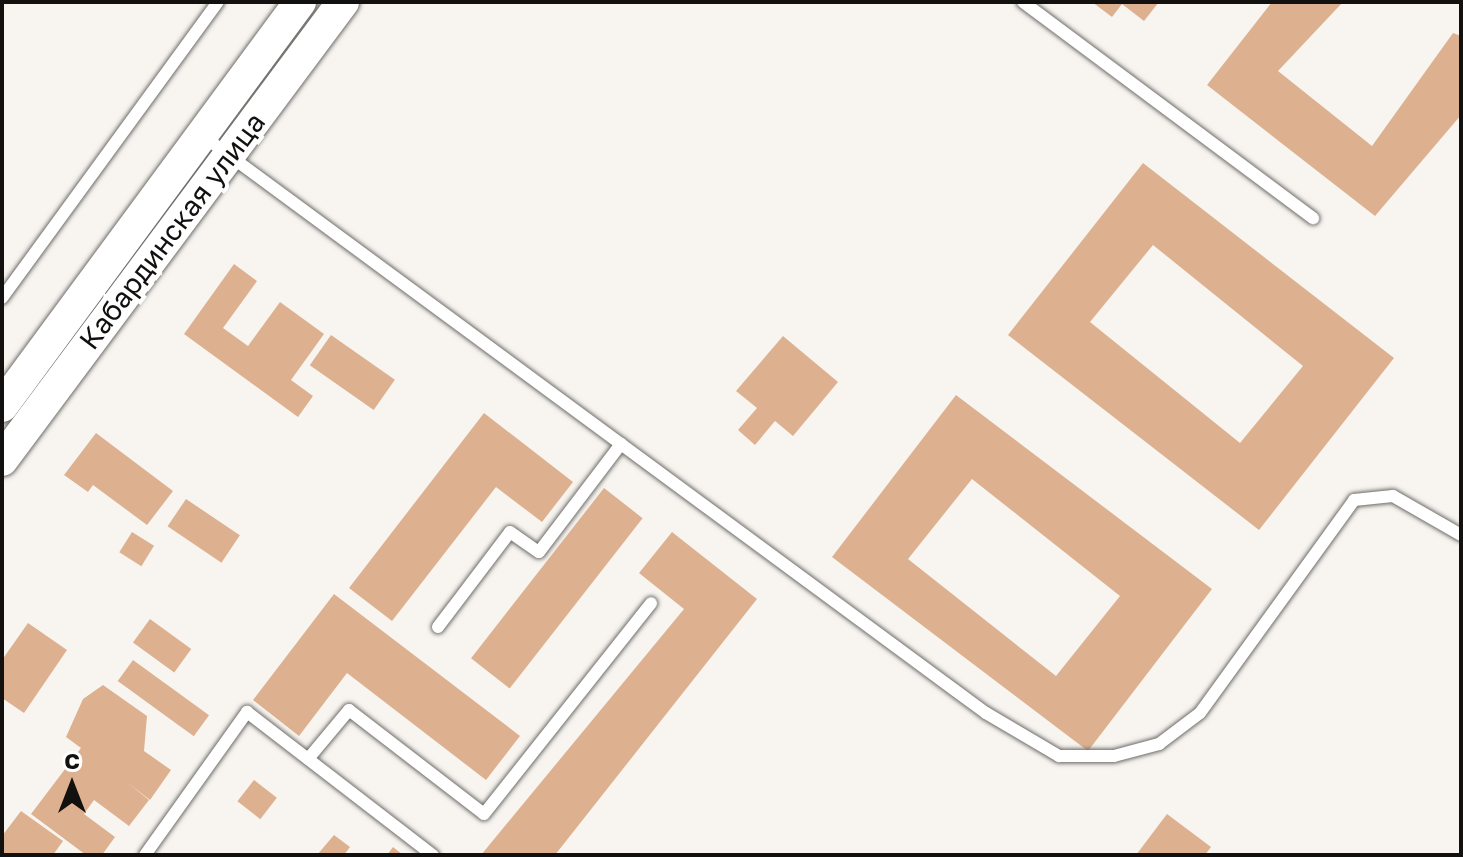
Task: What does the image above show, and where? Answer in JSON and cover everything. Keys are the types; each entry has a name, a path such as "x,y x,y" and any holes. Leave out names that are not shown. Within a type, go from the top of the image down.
{"main road":[{"name":"Кабардинская улица","path":"2,460 216,145 300,2"},
{"name":"Кабардинская улица","path":"2,406 216,145 343,2"}],"lane":[{"path":"2,298 218,2"},
{"path":"1023,2 1313,218"},
{"path":"216,145 986,713 1059,756 1114,756 1159,744 1200,713 1354,500 1393,496 1461,535"},
{"path":"438,627 510,532 539,552 621,444"},
{"path":"308,759 349,710 484,814 651,603"},
{"path":"145,855 247,712 433,855"}],"building":[{"path":"1092,2 1159,2 1144,21 1122,4 1112,17"},
{"path":"1272,2 1343,2 1278,71 1372,146 1453,33 1461,36 1461,115 1375,216 1207,85"},
{"path":"1143,163 1394,358 1259,530 1008,335","holes":["1153,245 1303,366 1240,443 1090,322"]},
{"path":"234,264 257,281 223,328 248,346 280,302 324,334 291,380 313,396 298,417 184,334"},
{"path":"331,335 395,380 374,410 310,365"},
{"path":"783,336 838,382 793,436 775,421 755,445 738,430 757,408 736,391"},
{"path":"956,395 1212,589 1088,751 832,557","holes":["972,479 1120,596 1056,676 908,559"]},
{"path":"484,413 573,482 542,522 496,487 392,621 349,588"},
{"path":"96,433 173,491 147,525 93,485 88,492 64,475"},
{"path":"604,488 643,518 510,688 471,658"},
{"path":"186,499 240,535 221,563 168,526"},
{"path":"132,532 154,546 141,566 119,552"},
{"path":"672,532 757,599 555,855 481,855 684,609 639,573"},
{"path":"334,594 520,736 486,780 347,673 299,736 253,700"},
{"path":"150,619 191,649 174,672 133,642"},
{"path":"28,623 67,650 24,713 2,698 2,660"},
{"path":"133,660 209,715 194,736 118,681"},
{"path":"103,685 147,716 144,751 171,770 150,800 128,783 149,800 129,826 94,800 84,814 115,837 102,855 86,855 31,814 81,748 66,737 83,699"},
{"path":"254,780 277,798 260,819 237,801"},
{"path":"21,811 63,841 53,855 2,855 2,836"},
{"path":"1167,814 1211,847 1205,855 1136,855"},
{"path":"334,835 350,847 344,855 317,855"},
{"path":"393,847 403,855 387,855"}]}
